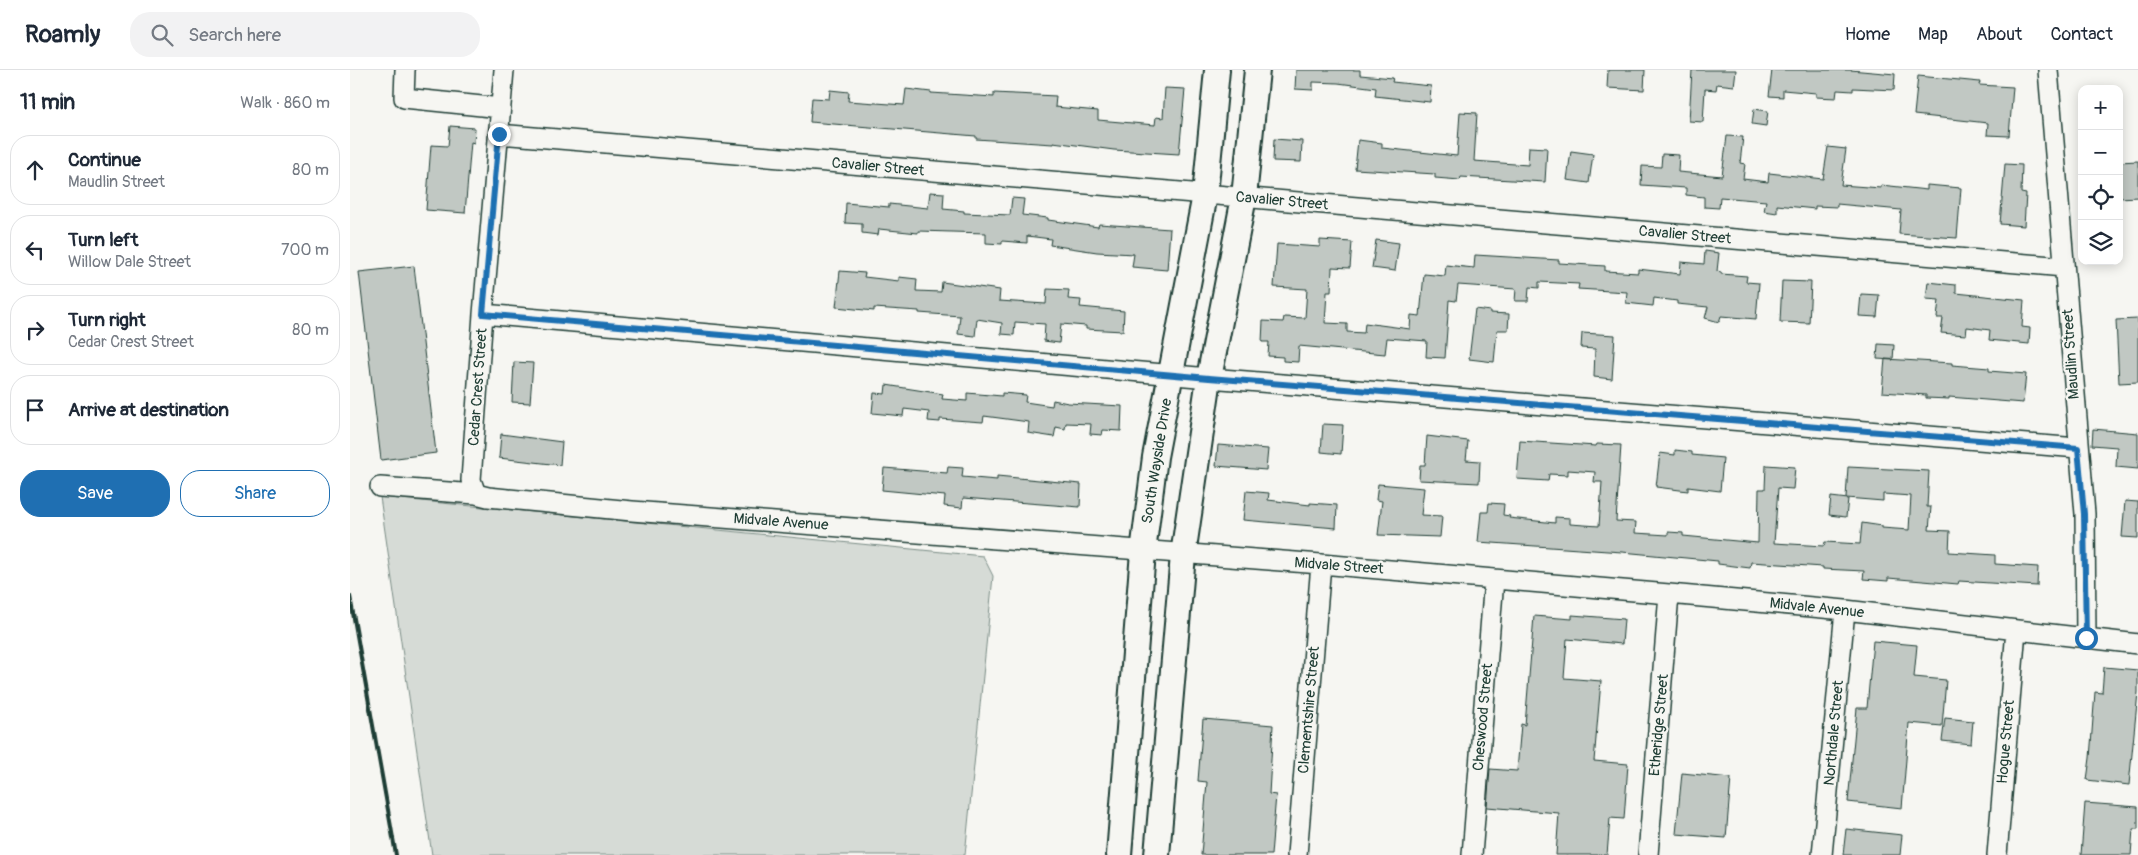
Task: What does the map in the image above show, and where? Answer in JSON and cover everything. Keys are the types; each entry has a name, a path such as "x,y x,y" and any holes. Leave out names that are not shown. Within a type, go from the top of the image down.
{"main road":[{"name":"South Wayside Drive","path":"1119,855 1143,552 1155,457 1205,195 1217,70"},
{"path":"1158,855 1183,555 1209,378 1244,197 1257,70"},
{"path":"1123,801 1162,806"}],"street":[{"path":"405,70 404,98 501,108"},
{"name":"Cedar Crest Street","path":"476,494 471,480 504,70"},
{"name":"Maudlin Street","path":"2048,70 2084,514 2086,638"},
{"name":"Cavalier Street","path":"499,134 2064,267"},
{"path":"483,314 1209,378 2078,448"},
{"name":"Midvale Avenue","path":"380,487 476,494 488,497 632,511 1183,555"},
{"name":"Midvale Street","path":"1183,555 1321,564 1494,579"},
{"name":"Clementshire Street","path":"1296,855 1321,564"},
{"name":"Midvale Avenue","path":"1494,579 1845,610 2138,644"},
{"name":"Cheswood Street","path":"1472,855 1494,579"},
{"name":"Etheridge Street","path":"1648,855 1669,594"},
{"name":"Northdale Street","path":"1822,855 1845,610"},
{"name":"Hogue Street","path":"1997,855 2016,630"}],"shaded area":[{"path":"380,497 983,556 993,576 965,855 432,855"}],"building":[{"path":"1296,70 1360,70 1360,75 1393,78 1392,82 1431,86 1430,102 1375,96 1376,88 1338,83 1313,82 1313,90 1295,89"},
{"path":"1608,70 1645,70 1644,90 1607,88"},
{"path":"1692,70 1736,70 1734,86 1717,84 1716,90 1705,89 1703,122 1689,121"},
{"path":"1772,70 1850,70 1895,74 1894,90 1853,88 1853,91 1837,90 1836,98 1816,97 1816,93 1783,90 1783,97 1769,96"},
{"path":"1918,76 1980,82 1979,85 2013,87 2009,136 1987,135 1988,123 1914,115"},
{"path":"1165,88 1185,89 1179,154 1114,150 1053,142 1053,144 976,139 976,136 810,122 812,98 829,99 830,90 849,92 848,101 904,105 906,89 931,93 994,97 994,93 1056,96 1055,107 1098,111 1098,120 1155,125 1156,117 1163,118"},
{"path":"1754,109 1768,111 1766,126 1752,124"},
{"path":"1460,112 1477,113 1474,161 1528,165 1529,147 1547,148 1545,182 1461,177 1460,180 1435,178 1435,174 1355,169 1358,140 1382,143 1382,148 1457,156"},
{"path":"450,126 475,128 474,143 471,142 465,213 426,210 431,145 448,146"},
{"path":"1727,136 1743,137 1740,163 1745,164 1743,179 1768,182 1769,173 1823,179 1828,147 1846,149 1841,185 1881,188 1881,185 1927,190 1927,185 1961,188 1957,238 1899,234 1901,210 1837,204 1837,207 1815,206 1815,209 1777,205 1777,213 1764,211 1766,201 1720,197 1719,208 1704,207 1704,197 1686,195 1686,188 1641,185 1642,166 1661,167 1662,154 1679,155 1678,172 1722,176"},
{"path":"1274,139 1302,141 1301,162 1273,161"},
{"path":"1571,151 1593,154 1589,183 1567,180"},
{"path":"2138,161 2138,197 2123,198 2123,162"},
{"path":"2005,164 2022,165 2021,193 2026,194 2024,226 2000,224"},
{"path":"930,192 944,193 943,209 964,211 964,213 1010,215 1012,198 1024,199 1022,215 1098,227 1099,224 1170,229 1167,270 1132,267 1134,254 1097,252 1050,245 1051,239 1027,236 1027,243 1002,241 1002,244 986,243 986,233 918,231 918,233 879,229 878,235 862,233 862,224 845,223 846,203 889,207 889,204 928,208"},
{"path":"1320,240 1352,242 1350,268 1332,267 1331,292 1327,292 1325,323 1347,324 1347,332 1364,333 1365,323 1410,329 1411,315 1420,316 1424,274 1445,276 1446,265 1474,268 1475,255 1559,260 1559,263 1605,266 1605,271 1638,273 1638,269 1680,274 1681,262 1704,264 1705,251 1719,253 1717,271 1721,272 1721,274 1747,276 1746,282 1759,283 1756,319 1721,316 1719,322 1705,318 1708,307 1677,304 1677,301 1654,298 1653,306 1626,303 1627,292 1578,289 1579,284 1539,282 1539,288 1529,287 1528,301 1515,301 1516,289 1458,285 1456,301 1449,300 1445,358 1426,357 1427,341 1387,338 1385,354 1299,346 1298,362 1283,361 1283,357 1268,356 1269,342 1262,342 1263,321 1283,322 1284,317 1305,318 1307,289 1274,287 1277,244 1320,247"},
{"path":"1376,240 1399,243 1395,271 1372,268"},
{"path":"414,266 436,453 381,460 359,272"},
{"path":"840,271 865,273 864,277 899,281 899,277 917,279 916,291 941,292 942,282 1000,290 999,301 1046,304 1047,289 1069,290 1068,299 1081,300 1080,307 1124,311 1123,331 1086,329 1086,326 1061,324 1059,343 1044,341 1045,324 1015,322 1014,335 1001,334 1002,323 977,319 975,336 958,334 960,316 919,313 919,311 874,308 874,311 836,307"},
{"path":"1782,281 1811,282 1809,323 1780,322"},
{"path":"1928,282 1956,285 1956,293 2024,300 2022,327 2030,328 2029,344 1989,340 1990,330 1967,327 1966,335 1941,333 1943,318 1937,318 1939,300 1926,299"},
{"path":"1861,294 1879,295 1877,317 1859,316"},
{"path":"1475,309 1490,311 1490,313 1509,314 1508,330 1497,330 1494,362 1469,359"},
{"path":"2138,319 2138,382 2119,383 2116,320"},
{"path":"1582,333 1615,335 1612,379 1594,377 1595,349 1581,348"},
{"path":"1878,344 1894,345 1893,360 1877,359"},
{"path":"1885,359 1952,363 1952,365 1989,368 1989,371 2026,374 2023,403 1949,397 1949,399 1926,398 1926,395 1882,392"},
{"path":"514,362 533,363 530,403 512,402"},
{"path":"886,385 943,394 942,399 967,401 967,393 1002,396 1002,393 1026,395 1025,402 1052,406 1053,400 1068,403 1122,406 1121,431 1103,430 1102,435 1090,434 1091,424 1066,423 1065,429 1056,427 1054,437 1028,433 1029,422 984,416 983,422 940,419 940,422 928,421 929,412 904,409 903,416 872,413 874,393 885,394"},
{"path":"1323,424 1343,425 1341,454 1321,452"},
{"path":"2093,429 2138,433 2138,469 2116,467 2117,447 2092,445"},
{"path":"501,434 562,442 560,465 499,458"},
{"path":"1427,436 1468,441 1466,460 1480,461 1479,483 1419,480 1420,465 1425,465"},
{"path":"1520,441 1596,446 1597,444 1621,445 1616,521 1636,522 1635,533 1668,535 1668,532 1683,533 1683,536 1758,543 1759,489 1765,489 1766,465 1795,467 1793,489 1778,488 1774,543 1824,546 1825,542 1860,544 1862,523 1882,526 1882,528 1909,530 1911,496 1883,494 1883,501 1846,498 1848,467 1929,471 1927,507 1931,507 1929,530 1950,531 1949,552 1995,555 1995,564 2038,567 2037,586 1959,581 1958,584 1888,578 1888,581 1863,579 1864,571 1823,569 1823,567 1751,562 1750,568 1718,564 1718,561 1478,542 1481,512 1488,512 1489,503 1504,504 1503,515 1510,516 1509,518 1555,523 1555,517 1570,518 1570,524 1599,526 1602,482 1594,482 1595,472 1568,470 1568,475 1549,474 1548,481 1517,479"},
{"path":"1218,445 1268,449 1266,470 1216,466"},
{"path":"1675,450 1692,452 1692,455 1723,458 1720,491 1688,487 1688,491 1656,487 1660,453 1675,455"},
{"path":"948,467 963,468 962,477 997,480 997,476 1081,484 1080,507 963,498 962,508 944,506 945,496 882,490 884,468 947,473"},
{"path":"1378,484 1424,488 1421,515 1442,516 1440,537 1378,535 1382,501 1376,500"},
{"path":"1246,491 1269,493 1268,500 1310,505 1310,503 1337,505 1336,528 1243,520"},
{"path":"1831,497 1848,499 1846,517 1829,515"},
{"path":"2125,501 2138,502 2138,538 2122,537"},
{"path":"1572,615 1624,619 1622,644 1567,639 1564,678 1601,681 1594,761 1628,764 1624,819 1610,818 1607,855 1556,855 1559,813 1487,807 1490,769 1517,771 1521,724 1525,725 1534,616 1572,619"},
{"path":"1873,641 1917,645 1914,677 1946,680 1942,726 1909,723 1902,808 1848,802 1857,708 1867,708"},
{"path":"2104,667 2138,670 2138,692 2129,785 2087,780 2095,692 2102,693"},
{"path":"1945,718 1973,721 1971,744 1942,741"},
{"path":"1203,719 1273,725 1269,794 1276,795 1271,855 1201,855 1207,782 1198,781"},
{"path":"1682,773 1731,778 1726,838 1676,834"},
{"path":"2085,803 2138,807 2138,829 2133,829 2131,855 2081,855"},
{"path":"1846,829 1902,835 1900,855 1843,855"}],"railway":[{"path":"350,596 396,855"}],"route":[{"path":"499,134 483,314 1209,378 2078,448 2084,514 2086,638"}]}
